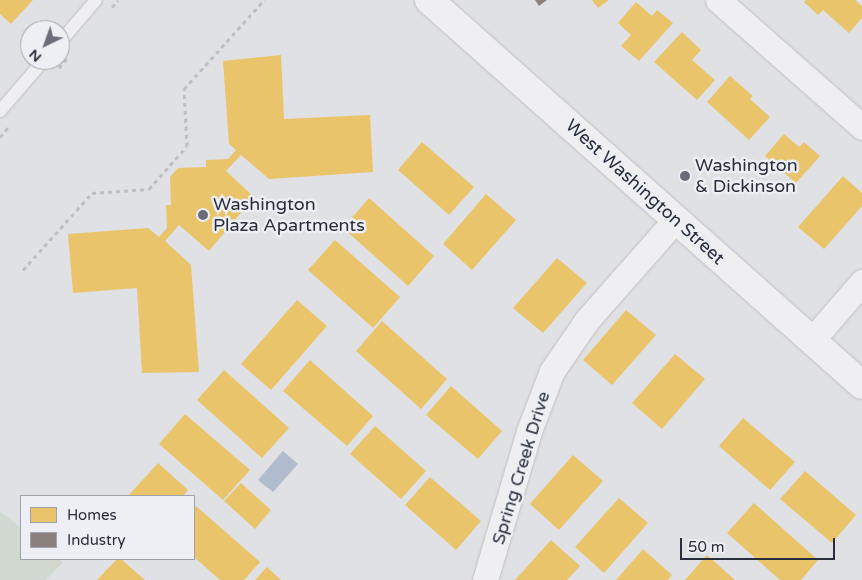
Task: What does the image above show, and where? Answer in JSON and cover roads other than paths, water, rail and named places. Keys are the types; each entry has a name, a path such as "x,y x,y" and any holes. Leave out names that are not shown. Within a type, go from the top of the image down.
{"street":[{"name":"West Washington Street","path":"429,0 862,385"},
{"path":"718,0 862,127"},
{"name":"Spring Creek Drive","path":"485,580 529,431 552,371 569,343 587,320 676,219"},
{"path":"812,340 862,282"}],"lane":[{"path":"70,30 96,0"},
{"path":"0,111 35,70"}],"water":[{"path":"283,451 298,464 273,492 258,480"}],"place":[{"name":"Washington & Dickinson","path":"685,176"},
{"name":"Washington Plaza Apartments","path":"203,215"}]}
